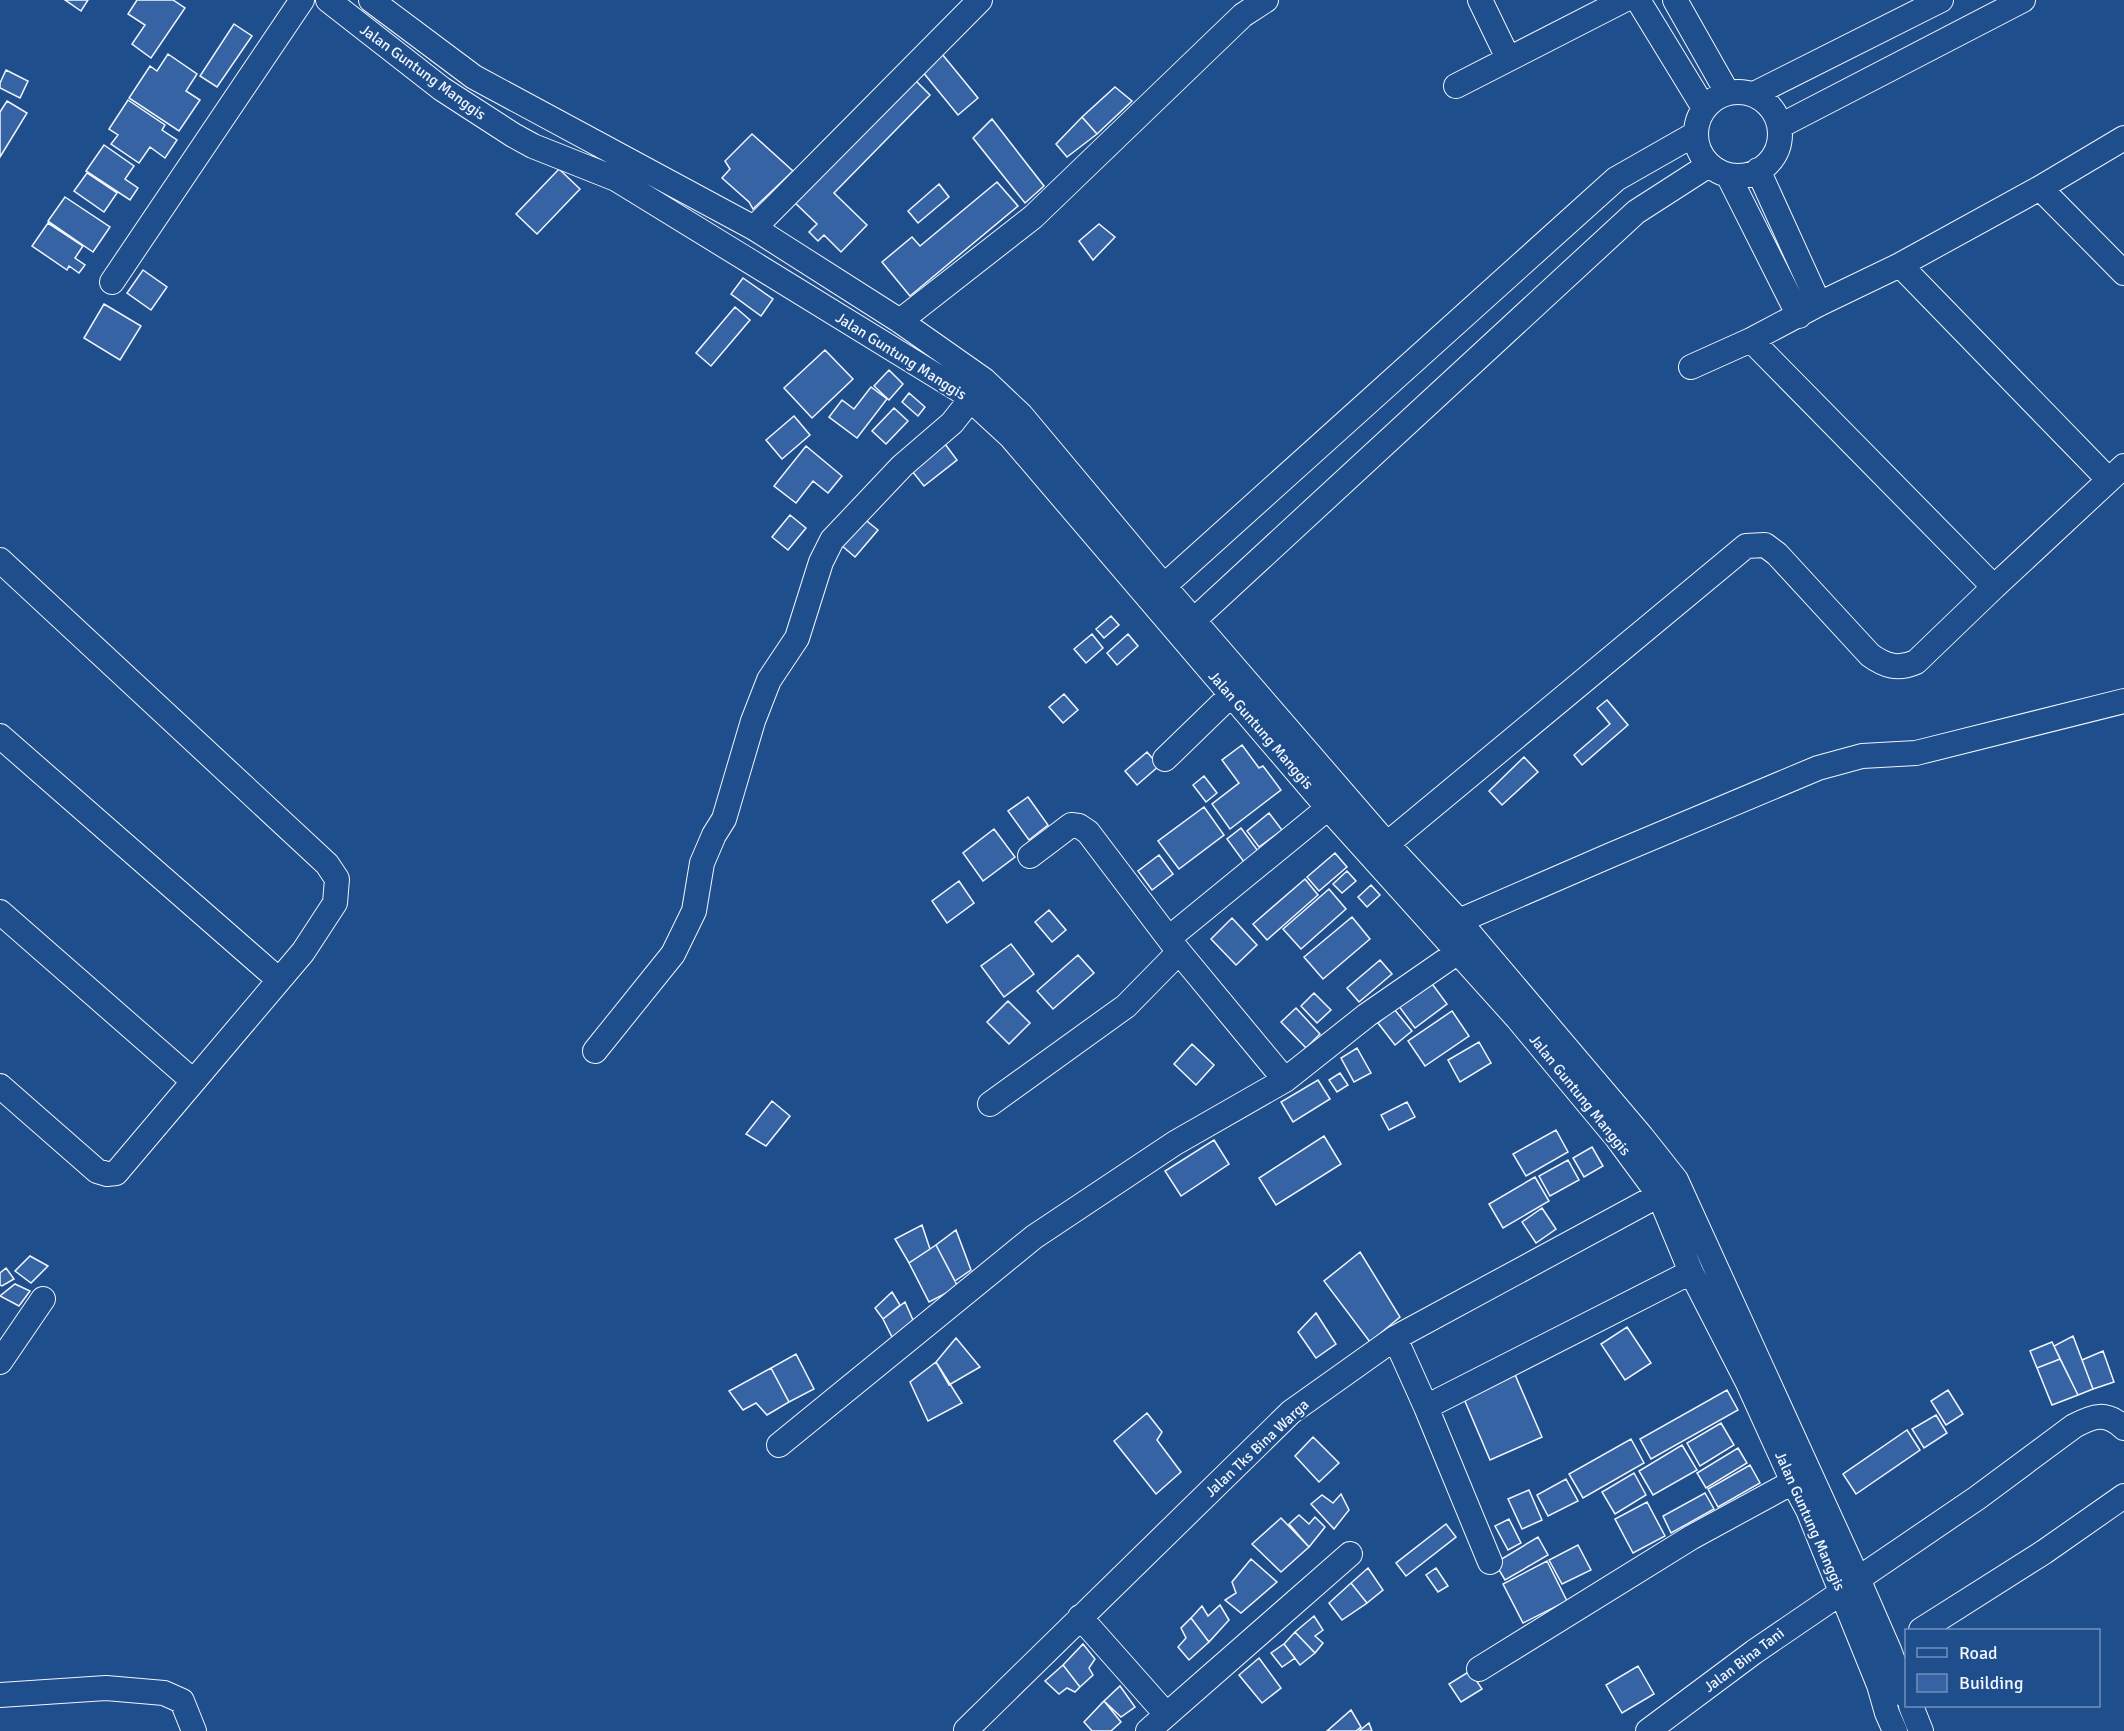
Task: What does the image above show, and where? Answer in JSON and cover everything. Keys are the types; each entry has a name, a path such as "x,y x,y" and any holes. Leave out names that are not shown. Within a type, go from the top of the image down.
{"street":[{"path":"112,282 302,0"},
{"name":"Jalan Guntung Manggis","path":"328,0 442,89 513,135 533,146 616,179 926,369 971,399 1011,437 1328,808 1518,1019 1617,1138 1659,1195 1691,1272 1748,1383 1793,1482 1850,1586 1898,1645 1905,1690"},
{"name":"Jalan Guntung Manggis","path":"371,0 474,77 754,228 900,321 984,380 1021,415 1164,586 1387,844 1459,921 1676,1180 1850,1586 1887,1713 1895,1731"},
{"path":"754,228 980,0"},
{"path":"1480,0 1508,58"},
{"path":"1456,86 1624,0"},
{"path":"1638,0 1704,108"},
{"path":"1675,0 1727,92"},
{"path":"1754,94 1941,0"},
{"path":"1780,126 2023,0"},
{"path":"900,321 1033,217 1257,2"},
{"path":"1194,620 1635,212 1718,170 1748,175 1767,165 1778,147 1780,126 1772,106 1754,94 1727,92 1704,108 1695,134 1699,151 1718,170 1809,310"},
{"path":"1164,586 1616,179 1695,134"},
{"path":"1691,367 1900,266 2124,138"},
{"path":"1758,170 1809,310"},
{"path":"2040,188 2124,273"},
{"path":"1387,844 1746,546 1765,545 1778,554 1870,655 1882,664 1906,667 1916,662 2116,472 1900,266"},
{"path":"1751,340 1994,587"},
{"path":"595,1051 673,954 694,911 702,862 724,819 753,721 769,680 797,638 821,562 832,540 902,466 952,423 971,399"},
{"path":"0,560 327,864 336,879 335,903 303,952 116,1173 107,1174 97,1170 0,1086"},
{"path":"1165,759 1231,695"},
{"path":"1459,921 1818,768 1862,756 1916,753 2124,701"},
{"path":"0,736 279,980"},
{"path":"990,1104 1126,1006 1174,945 1328,808"},
{"path":"1030,856 1071,825 1079,826 1088,832 1174,945 1285,1080"},
{"path":"0,912 193,1081"},
{"path":"779,1445 1034,1237 1175,1143 1285,1080 1367,1015 1458,951"},
{"name":"Jalan Tks Bina Warga","path":"966,1730 1291,1412 1395,1338 1659,1195"},
{"path":"1426,1407 1691,1272"},
{"path":"4,1348 43,1299"},
{"path":"1395,1338 1490,1562"},
{"name":"Jalan Bina Tani","path":"1648,1731 1763,1645 1977,1498 2074,1426 2091,1418 2104,1417 2116,1421 2124,1428"},
{"path":"1479,1669 1692,1537 1793,1482"},
{"path":"1923,1629 1985,1591 2124,1496"},
{"path":"1148,1731 1350,1554"},
{"path":"1080,1617 1166,1714"},
{"path":"0,1695 106,1688 164,1693 182,1701 194,1731"},
{"path":"1911,1707 1921,1731"}],"building":[{"path":"65,0 88,0 81,11"},
{"path":"137,0 173,0 185,8 151,58 132,44 145,25 128,14"},
{"path":"234,24 252,36 217,87 200,76"},
{"path":"168,54 197,74 186,91 200,100 179,131 129,98 150,66 157,71"},
{"path":"942,54 978,98 958,115 922,71"},
{"path":"6,70 28,81 20,98 0,88"},
{"path":"911,76 930,95 834,193 867,225 841,252 824,235 818,241 809,232 817,224 791,199"},
{"path":"1115,87 1132,101 1097,134 1082,117"},
{"path":"128,100 165,125 162,130 177,140 165,158 150,147 139,163 111,144 118,135 109,129"},
{"path":"7,101 27,113 0,157 0,112"},
{"path":"1082,117 1097,134 1067,157 1056,144"},
{"path":"992,119 1044,186 1025,203 973,138"},
{"path":"752,134 793,171 753,209 749,202 722,178 730,169 725,161"},
{"path":"104,145 134,166 125,179 138,188 130,200 86,171"},
{"path":"559,169 580,189 537,234 516,214"},
{"path":"87,173 117,193 104,212 74,191"},
{"path":"997,182 1018,206 910,296 882,262 912,237 920,246"},
{"path":"939,184 949,197 918,223 908,211"},
{"path":"65,197 110,227 93,252 48,221"},
{"path":"48,223 83,246 75,258 85,265 79,273 69,266 67,270 32,246"},
{"path":"1099,224 1115,237 1093,260 1079,241"},
{"path":"143,270 167,287 151,310 127,293"},
{"path":"743,278 773,299 761,316 731,294"},
{"path":"104,304 141,326 120,360 84,338"},
{"path":"735,307 750,320 711,366 696,353"},
{"path":"825,350 853,379 812,418 784,388"},
{"path":"889,370 903,384 889,400 874,386"},
{"path":"871,387 887,399 857,438 829,417 842,400 854,409"},
{"path":"909,393 925,407 918,416 902,402"},
{"path":"894,408 908,421 886,444 872,431"},
{"path":"794,416 810,435 782,459 766,440"},
{"path":"942,440 957,460 924,486 908,466"},
{"path":"806,446 842,476 828,493 813,481 796,503 774,486"},
{"path":"790,515 806,528 788,550 772,537"},
{"path":"863,518 878,530 855,557 841,545"},
{"path":"1111,616 1119,625 1104,638 1096,629"},
{"path":"1092,634 1103,648 1086,663 1074,649"},
{"path":"1128,634 1138,646 1117,665 1107,653"},
{"path":"1064,694 1078,710 1063,723 1049,707"},
{"path":"1607,700 1628,725 1582,765 1574,755 1610,724 1597,708"},
{"path":"1242,745 1259,768 1263,766 1281,790 1230,829 1212,804 1239,783 1222,760"},
{"path":"1147,752 1159,766 1137,785 1125,771"},
{"path":"1524,757 1538,772 1502,805 1489,791"},
{"path":"1204,776 1217,793 1206,802 1193,785"},
{"path":"1028,797 1048,825 1029,840 1008,811"},
{"path":"1204,807 1224,835 1179,869 1158,841"},
{"path":"1269,813 1282,830 1259,847 1247,831"},
{"path":"1241,828 1258,851 1244,862 1227,839"},
{"path":"994,829 1015,857 983,881 963,853"},
{"path":"1335,853 1347,867 1319,891 1307,877"},
{"path":"1159,855 1173,874 1152,890 1138,871"},
{"path":"1347,871 1356,881 1342,893 1333,884"},
{"path":"1305,879 1318,895 1267,940 1253,924"},
{"path":"959,881 974,903 947,923 932,901"},
{"path":"1371,885 1380,895 1367,907 1358,897"},
{"path":"1329,889 1346,909 1301,949 1283,929"},
{"path":"1049,910 1066,930 1052,942 1035,922"},
{"path":"1352,917 1370,939 1323,979 1304,957"},
{"path":"1232,918 1257,945 1236,965 1211,939"},
{"path":"1011,944 1034,974 1004,997 981,966"},
{"path":"1078,955 1094,973 1053,1009 1037,991"},
{"path":"1380,960 1392,974 1359,1002 1347,988"},
{"path":"1430,981 1447,1004 1415,1028 1398,1005"},
{"path":"1314,993 1331,1010 1317,1023 1301,1006"},
{"path":"1008,1001 1030,1023 1009,1044 987,1022"},
{"path":"1296,1008 1320,1034 1306,1048 1281,1022"},
{"path":"1394,1009 1412,1031 1395,1045 1378,1023"},
{"path":"1452,1011 1469,1036 1425,1066 1408,1041"},
{"path":"1479,1042 1491,1063 1460,1082 1448,1060"},
{"path":"1192,1044 1214,1065 1196,1085 1174,1064"},
{"path":"1357,1048 1371,1073 1354,1082 1341,1058"},
{"path":"1340,1073 1348,1085 1337,1092 1329,1080"},
{"path":"1318,1080 1330,1099 1293,1122 1281,1102"},
{"path":"772,1101 790,1116 766,1146 746,1134"},
{"path":"1407,1102 1415,1117 1389,1130 1381,1115"},
{"path":"1556,1130 1568,1152 1526,1176 1513,1154"},
{"path":"1324,1136 1341,1164 1276,1205 1259,1178"},
{"path":"1214,1140 1229,1164 1181,1196 1165,1171"},
{"path":"1592,1147 1603,1166 1584,1177 1573,1158"},
{"path":"1568,1160 1579,1180 1550,1196 1539,1176"},
{"path":"1535,1177 1549,1201 1503,1228 1489,1204"},
{"path":"1542,1208 1556,1229 1536,1243 1522,1222"},
{"path":"922,1225 930,1249 909,1263 895,1239"},
{"path":"956,1230 971,1270 955,1281 936,1245"},
{"path":"936,1245 958,1287 929,1302 909,1263"},
{"path":"1360,1252 1400,1317 1370,1342 1324,1281"},
{"path":"30,1256 48,1266 31,1283 15,1271"},
{"path":"6,1268 14,1279 2,1286 0,1285 0,1273"},
{"path":"15,1284 30,1291 19,1306 0,1296"},
{"path":"892,1292 900,1305 883,1319 875,1308"},
{"path":"905,1302 913,1320 893,1339 883,1319"},
{"path":"1316,1313 1336,1344 1316,1358 1298,1332"},
{"path":"1627,1327 1651,1363 1625,1380 1601,1344"},
{"path":"2073,1336 2093,1389 2078,1395 2054,1346"},
{"path":"956,1338 980,1367 949,1385 936,1362"},
{"path":"2052,1342 2060,1359 2037,1368 2030,1351"},
{"path":"2103,1351 2114,1382 2093,1389 2082,1360"},
{"path":"796,1354 814,1389 789,1402 771,1368"},
{"path":"2060,1359 2078,1395 2052,1405 2037,1368"},
{"path":"936,1362 962,1403 928,1421 910,1382"},
{"path":"771,1368 789,1402 767,1415 756,1403 743,1410 729,1391"},
{"path":"1513,1370 1542,1437 1490,1460 1461,1392"},
{"path":"1727,1390 1738,1410 1651,1459 1640,1439"},
{"path":"1948,1390 1963,1414 1946,1425 1931,1401"},
{"path":"1147,1413 1162,1432 1157,1440 1181,1472 1156,1494 1114,1441"},
{"path":"1936,1415 1947,1433 1924,1448 1912,1429"},
{"path":"1721,1423 1734,1445 1700,1466 1687,1443"},
{"path":"1907,1430 1920,1450 1856,1494 1843,1474"},
{"path":"1313,1437 1339,1463 1319,1482 1295,1456"},
{"path":"1631,1439 1644,1463 1583,1498 1569,1474"},
{"path":"1682,1445 1697,1470 1653,1495 1639,1471"},
{"path":"1738,1448 1747,1463 1706,1488 1697,1473"},
{"path":"1750,1465 1760,1483 1718,1507 1708,1489"},
{"path":"1634,1473 1646,1495 1615,1514 1602,1492"},
{"path":"1566,1479 1578,1501 1548,1516 1537,1495"},
{"path":"1529,1490 1542,1520 1522,1529 1508,1499"},
{"path":"1705,1493 1714,1509 1671,1533 1663,1516"},
{"path":"1341,1494 1349,1510 1334,1529 1311,1504 1322,1495 1333,1503"},
{"path":"1647,1502 1665,1536 1633,1553 1615,1519"},
{"path":"1299,1515 1309,1524 1315,1517 1325,1527 1309,1547 1289,1524"},
{"path":"1281,1518 1309,1547 1281,1572 1252,1544"},
{"path":"1509,1519 1521,1543 1508,1550 1495,1526"},
{"path":"1446,1524 1456,1537 1406,1576 1396,1563"},
{"path":"1538,1537 1548,1555 1505,1580 1495,1563"},
{"path":"1578,1545 1591,1570 1562,1584 1549,1560"},
{"path":"1251,1559 1277,1582 1241,1613 1225,1600 1236,1593 1232,1582"},
{"path":"1547,1561 1567,1601 1523,1623 1503,1584"},
{"path":"1368,1568 1383,1590 1367,1603 1351,1583"},
{"path":"1436,1568 1448,1586 1438,1592 1426,1575"},
{"path":"1351,1583 1367,1603 1342,1620 1329,1603"},
{"path":"1220,1605 1229,1620 1209,1642 1191,1618 1202,1606 1208,1616"},
{"path":"1314,1616 1323,1630 1315,1636 1323,1643 1315,1653 1295,1632"},
{"path":"1191,1618 1209,1642 1189,1660 1178,1647 1186,1638 1181,1628"},
{"path":"1295,1632 1315,1653 1300,1665 1284,1644"},
{"path":"1083,1644 1095,1659 1089,1668 1093,1675 1080,1687 1063,1665"},
{"path":"1284,1644 1295,1658 1282,1667 1271,1653"},
{"path":"1259,1658 1281,1688 1262,1703 1239,1675"},
{"path":"1063,1665 1080,1687 1075,1692 1067,1688 1059,1694 1045,1681"},
{"path":"1638,1666 1654,1694 1622,1713 1606,1685"},
{"path":"1470,1671 1482,1689 1461,1702 1449,1684"},
{"path":"1120,1686 1135,1707 1121,1717 1104,1701"},
{"path":"1104,1701 1121,1722 1111,1731 1092,1731 1084,1722"},
{"path":"1351,1710 1361,1727 1356,1731 1327,1731"},
{"path":"1369,1723 1372,1731 1359,1731"}]}
